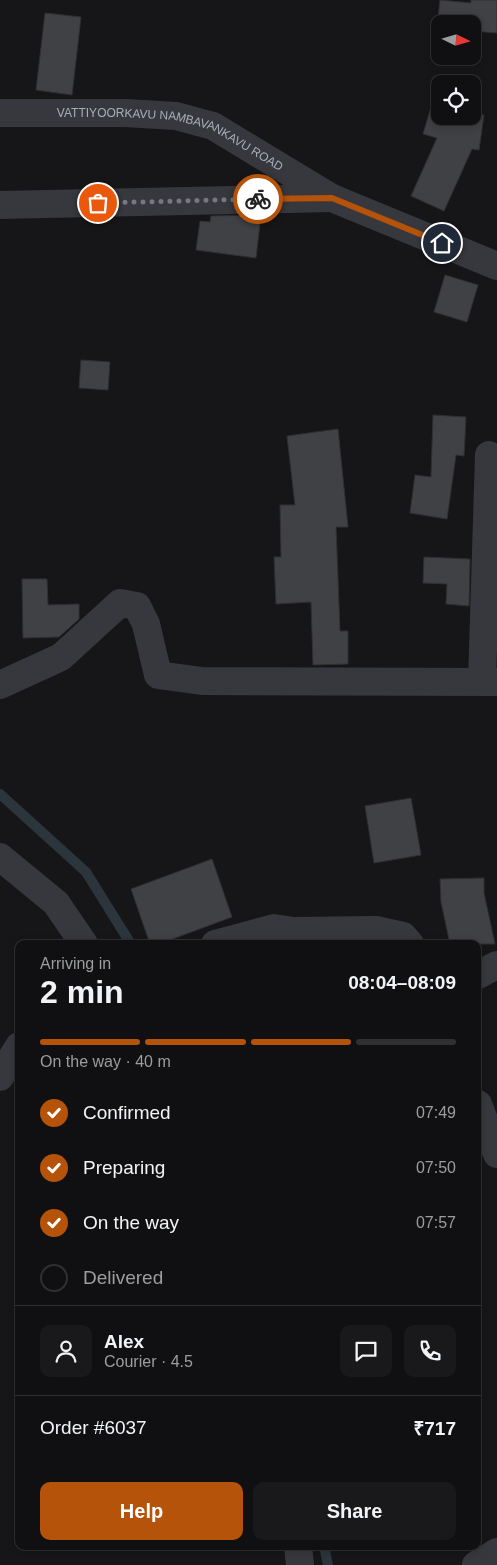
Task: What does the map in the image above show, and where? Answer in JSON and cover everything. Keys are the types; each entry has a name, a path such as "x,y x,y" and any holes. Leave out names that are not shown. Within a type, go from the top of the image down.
{"street":[{"name":"VATTIYOORKAVU NAMBAVANKAVU ROAD","path":"0,113 125,113 176,116 213,126 332,198 497,266"},
{"name":"VATTIYOORKAVU NAMBAVANKAVU ROAD","path":"0,205 332,198"},
{"path":"0,685 62,657 120,603 137,606 146,624 158,675 202,681 489,682 489,455"},
{"path":"0,857 56,903 81,940"},
{"path":"230,940 274,928 297,937 376,930 403,936 406,940"},
{"path":"481,973 497,965"},
{"path":"0,1077 15,1053"},
{"path":"485,1105 497,1154"},
{"path":"298,1550 300,1565"},
{"path":"476,1565 497,1552"}],"building":[{"path":"440,0 471,3 471,0 497,0 497,33 481,32 481,15 438,15"},
{"path":"45,13 81,17 72,95 36,90"},
{"path":"431,107 431,125 481,125 481,114 484,115 479,150 472,149 444,211 411,196 437,138 423,134"},
{"path":"261,215 256,258 196,250 200,221 210,222 211,216"},
{"path":"445,275 478,285 467,322 434,312"},
{"path":"81,360 110,362 108,390 79,388"},
{"path":"433,415 466,417 464,456 456,455 447,519 410,513 415,475 431,477"},
{"path":"338,429 348,527 336,527 340,631 348,631 348,664 313,665 311,602 276,604 274,557 281,557 280,505 295,505 287,436"},
{"path":"424,557 470,559 469,606 446,604 447,584 423,583"},
{"path":"22,579 47,579 48,605 79,604 79,619 59,637 23,638"},
{"path":"411,798 421,855 374,863 365,806"},
{"path":"212,859 232,917 170,940 149,940 131,889"},
{"path":"484,878 484,893 495,944 481,944 481,940 449,940 441,902 440,879"}],"waterway":[{"path":"0,794 86,872 128,940"},
{"path":"325,1550 328,1565"}],"way so far":[{"path":"98,203 258,199"}],"route":[{"path":"258,199 332,198 442,243"}]}
